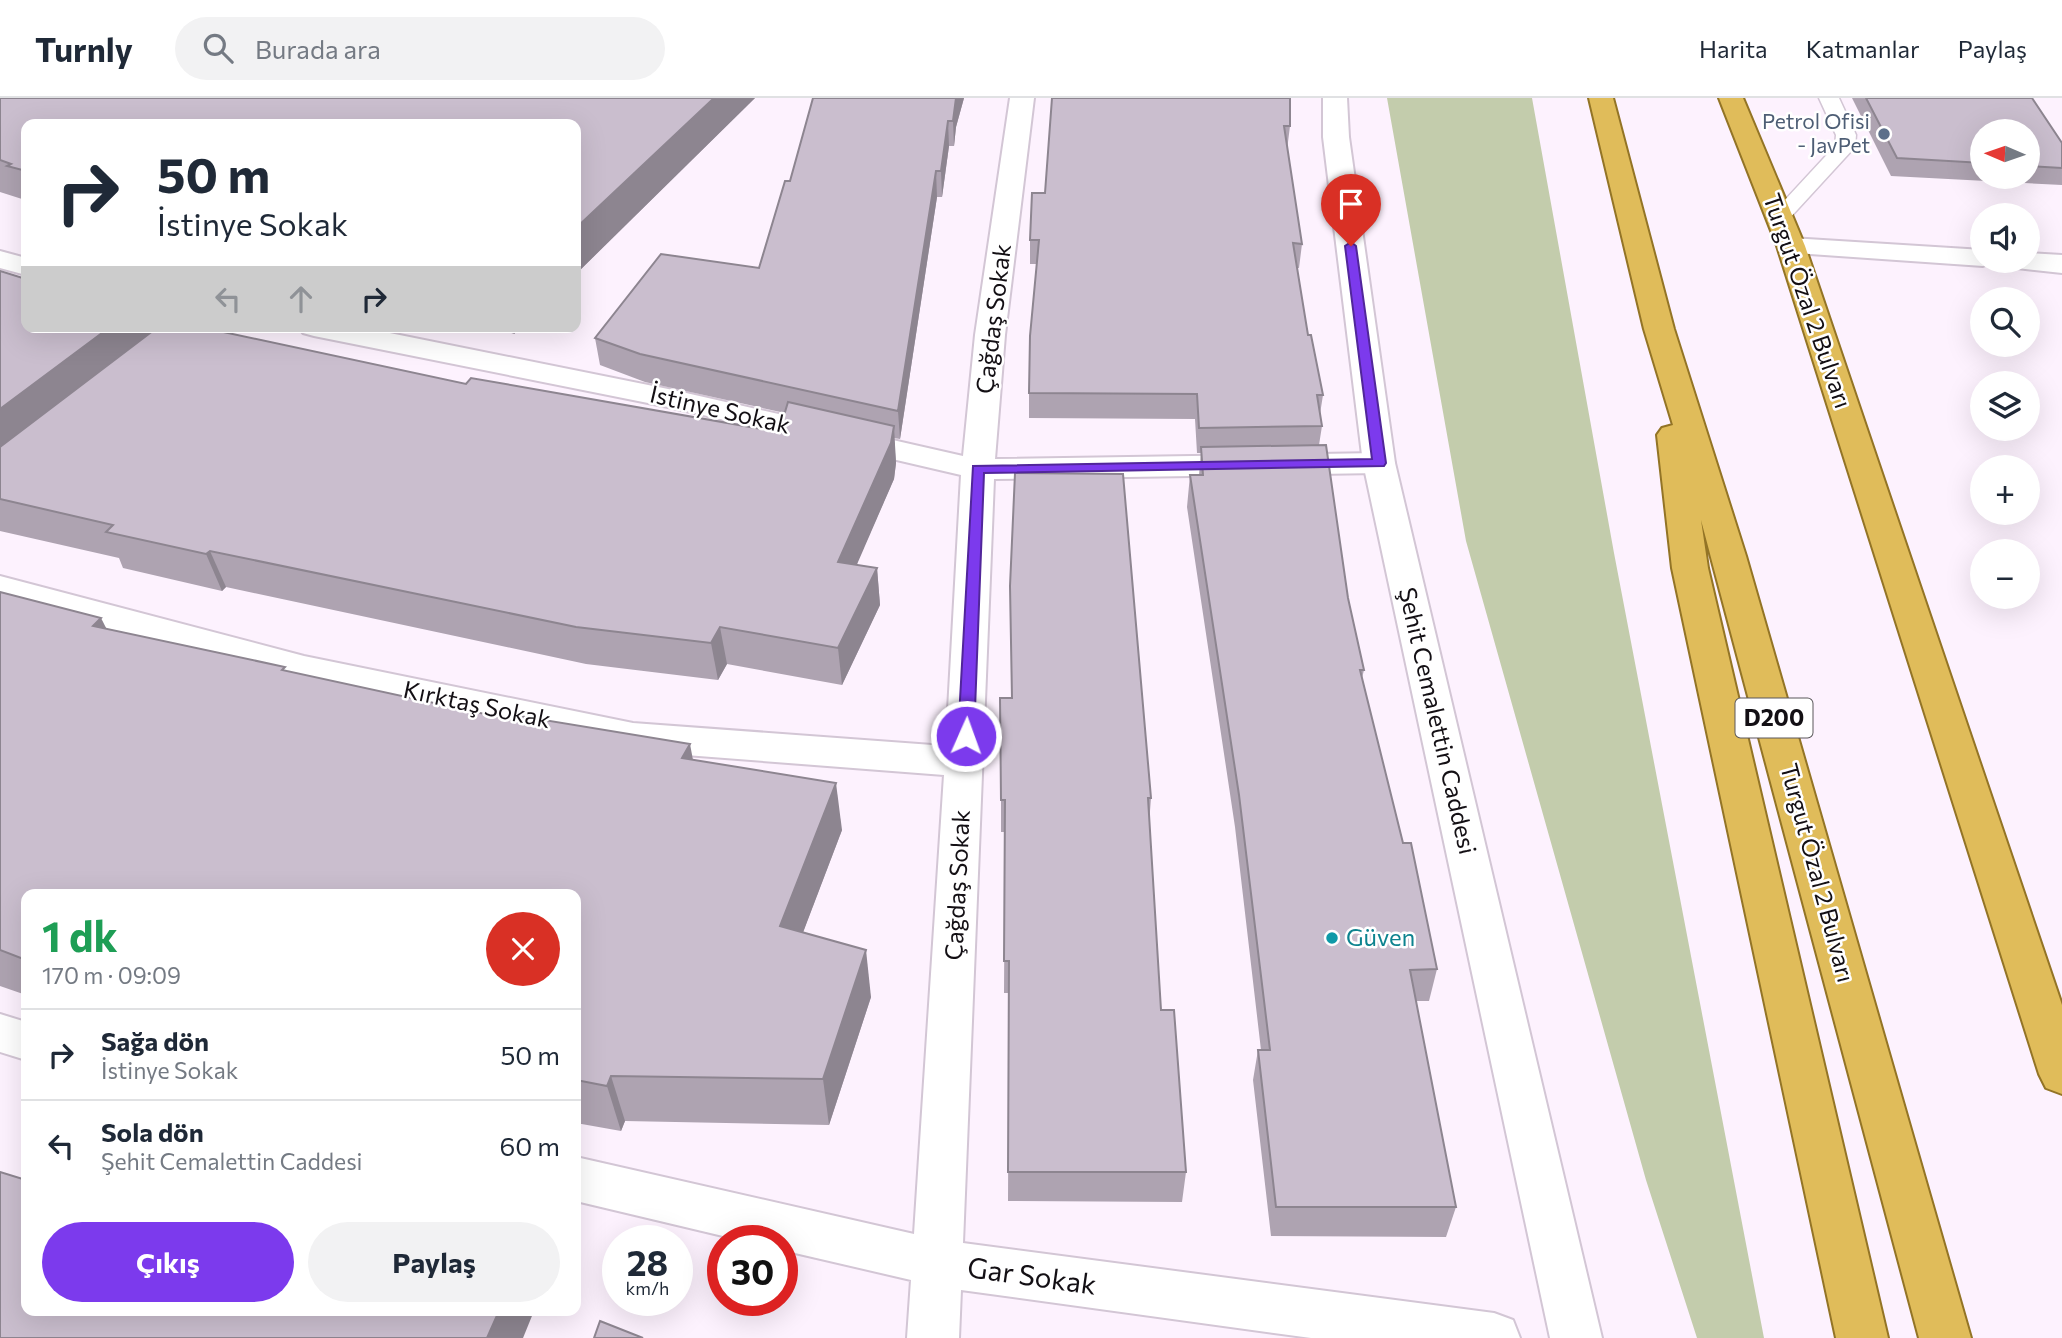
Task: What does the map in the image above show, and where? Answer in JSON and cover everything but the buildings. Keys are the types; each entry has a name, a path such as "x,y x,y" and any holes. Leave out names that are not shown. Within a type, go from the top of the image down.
{"highway":[{"name":"Turgut Özal 2 Bulvarı","path":"1601,98 1659,329 1729,556 1945,1338"},
{"name":"Turgut Özal 2 Bulvarı","path":"1731,98 1785,232 2062,1074"},
{"name":"Turgut Özal 2 Bulvarı","path":"1659,329 1690,568 1862,1338"},
{"name":"Turgut Özal 2 Bulvarı","path":"1955,746 2062,987"}],"street":[{"name":"Çağdaş Sokak","path":"933,1338 965,762 978,469 990,335 1022,98"},
{"name":"Şehit Cemalettin Caddesi","path":"1335,98 1336,137 1379,463 1576,1338"},
{"path":"1785,232 1970,256"},
{"path":"0,259 21,265"},
{"path":"2040,262 2062,264"},
{"name":"İstinye Sokak","path":"344,333 673,399 978,469 1379,463"},
{"name":"Kırktaş Sokak","path":"0,588 304,669 633,737 965,762"},
{"path":"0,1033 21,1039"},
{"name":"Gar Sokak","path":"581,1180 937,1263 1494,1338"}],"lane":[{"path":"1785,232 1845,147 1846,135 1829,98"}],"green space":[{"path":"1387,98 1532,98 1614,553 1764,1338 1697,1338 1646,1180 1466,541"}],"place":[{"name":"Petrol Ofisi - JavPet","path":"1884,134"},
{"name":"Güven","path":"1332,938"}],"route":[{"path":"966,736 978,469 1379,463 1351,246"}]}
